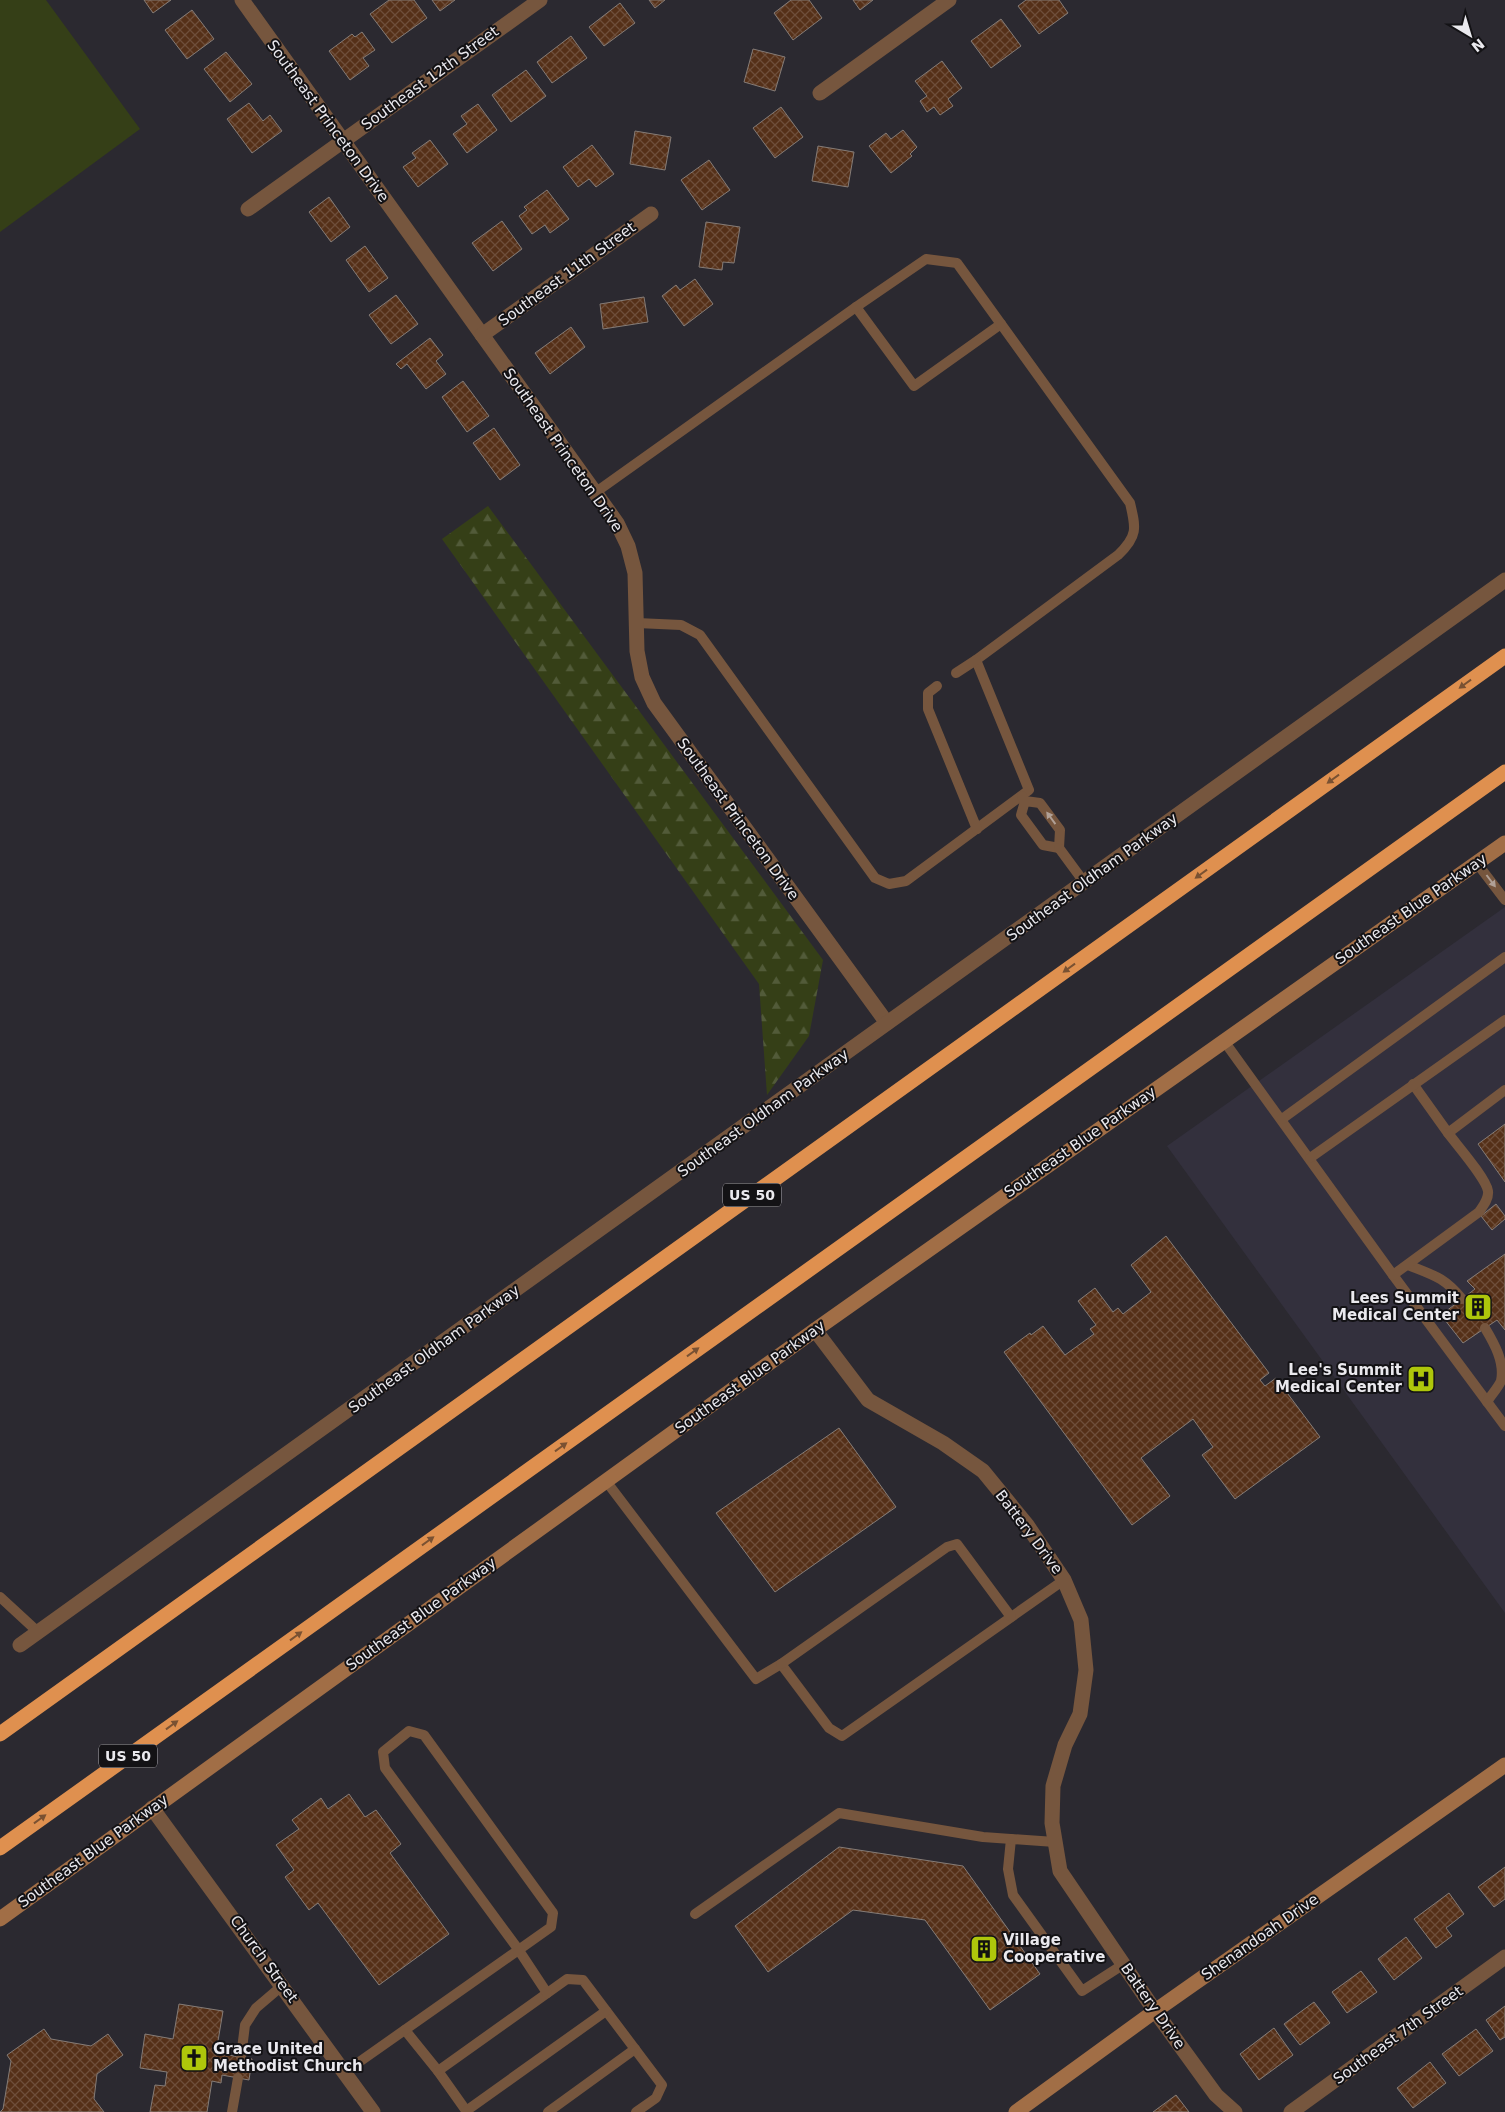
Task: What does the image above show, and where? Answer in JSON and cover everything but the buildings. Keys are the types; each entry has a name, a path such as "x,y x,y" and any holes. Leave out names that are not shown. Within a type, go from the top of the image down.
{"highway":[{"name":"US 50","path":"0,1734 1505,656"},
{"name":"US 50","path":"0,1848 1505,772"}],"street":[{"name":"Southeast Princeton Drive","path":"242,0 617,523 628,546 635,573 637,651 642,677 654,703 887,1023"},
{"name":"Southeast 12th Street","path":"248,209 540,0"},
{"path":"820,93 949,0"},
{"name":"Southeast 11th Street","path":"482,335 651,214"},
{"name":"Southeast Oldham Parkway","path":"20,1645 1505,580"},
{"name":"Southeast Blue Parkway","path":"0,1918 815,1330 1505,843"},
{"name":"Battery Drive","path":"815,1330 868,1400 943,1443 982,1471 1027,1525 1064,1580 1081,1620 1086,1670 1080,1714 1065,1745 1053,1786 1052,1823 1060,1871 1155,2011 1216,2095 1235,2112"},
{"name":"Shenandoah Drive","path":"1016,2112 1155,2011 1505,1765"},
{"name":"Church Street","path":"152,1808 283,1985 373,2112"},
{"name":"Southeast 7th Street","path":"1291,2112 1505,1957"}],"lane":[{"path":"596,492 856,306 926,259 957,263 1130,502 1136,526 1130,544 1118,555 956,673"},
{"path":"856,306 914,386 1001,324"},
{"path":"637,623 680,625 700,635 875,878 889,884 906,881 977,829 1023,799 1029,790 976,660"},
{"path":"937,686 928,693 928,709 977,829"},
{"path":"1023,799 1021,815 1043,845 1059,848"},
{"path":"1023,799 1040,803 1060,830 1059,848 1084,882"},
{"path":"1476,862 1505,900"},
{"path":"1282,1119 1505,957"},
{"path":"1310,1158 1505,1020"},
{"path":"1224,1041 1505,1426"},
{"path":"1393,1275 1479,1212 1486,1202 1488,1191 1483,1181 1412,1084"},
{"path":"1448,1133 1505,1090"},
{"path":"1408,1265 1438,1276 1450,1284 1462,1299"},
{"path":"1485,1328 1497,1347 1502,1362 1501,1380 1487,1402"},
{"path":"606,1481 756,1679 781,1664 947,1546 957,1544 1012,1617"},
{"path":"781,1664 829,1728 842,1736 1064,1580"},
{"path":"0,1597 38,1632"},
{"path":"345,2072 405,2030 518,1950 551,1927 552,1913 424,1734 409,1731 382,1752 385,1768 518,1950 547,1994"},
{"path":"695,1914 839,1813 965,1835 1055,1842"},
{"path":"1011,1839 1008,1869 1013,1896 1082,1991 1124,1964"},
{"path":"438,2071 567,1979 583,1980 662,2085 656,2098 636,2112"},
{"path":"240,2057 245,2025 256,2008 283,1985"},
{"path":"405,2030 438,2071 466,2112 606,2011"},
{"path":"548,2112 635,2050"},
{"path":"232,2112 238,2078"}],"shaded area":[{"name":"Lee's Summit Medical Center","path":"1505,907 1505,1613 1167,1146"}],"green space":[{"path":"0,0 46,0 140,129 0,232"},
{"path":"488,506 823,960 809,1036 767,1095 759,984 442,539"}],"place":[{"name":"Lees Summit Medical Center","path":"1478,1307"},
{"name":"Lee's Summit Medical Center","path":"1421,1379"},
{"name":"Village Cooperative","path":"984,1949"},
{"name":"Grace United Methodist Church","path":"194,2058"}]}
